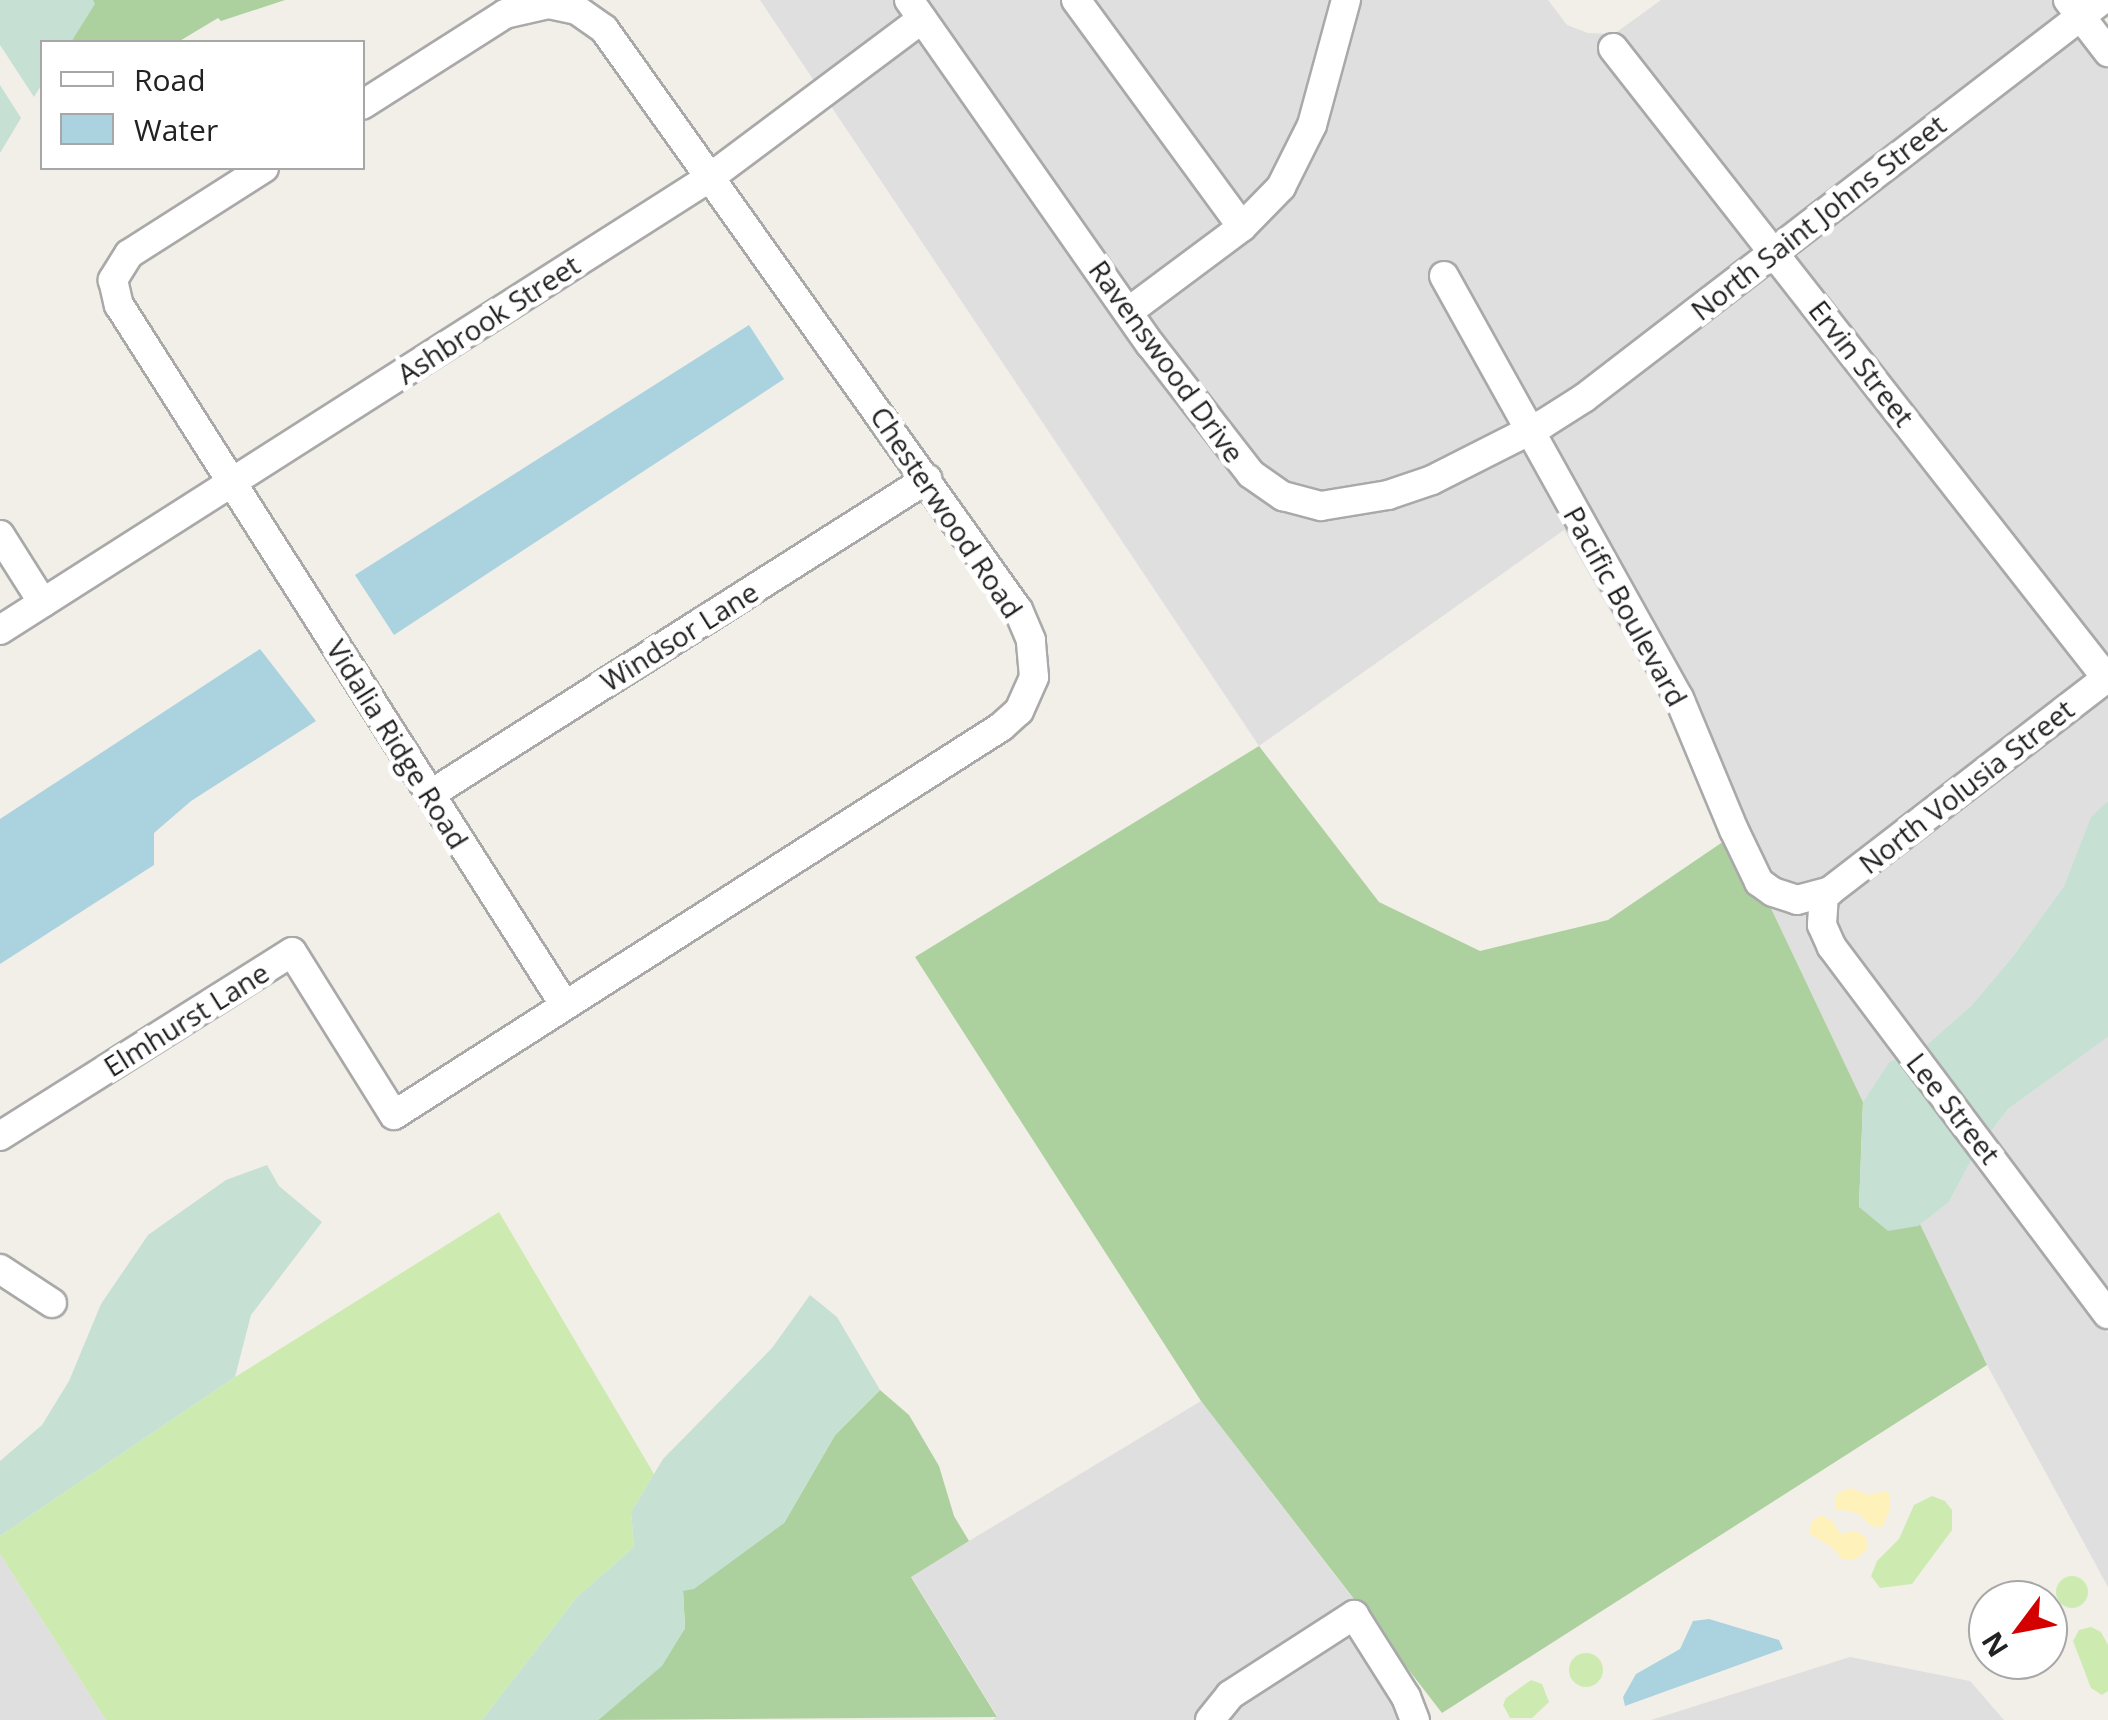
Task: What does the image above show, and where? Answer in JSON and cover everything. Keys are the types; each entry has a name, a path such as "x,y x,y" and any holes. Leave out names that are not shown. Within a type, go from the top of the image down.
{"street":[{"path":"1076,0 1242,227"},
{"path":"1128,312 1242,227 1281,187 1312,125 1346,0"},
{"name":"Chesterwood Road","path":"365,103 505,14 548,4 577,10 604,30 712,176 1018,610 1031,640 1034,677 1019,711 1001,727 564,1004"},
{"path":"2084,5 2108,52"},
{"name":"North Saint Johns Street","path":"1530,431 1584,398 2084,5"},
{"name":"Ashbrook Street","path":"0,630 712,176 915,10"},
{"name":"Ravenswood Drive","path":"915,10 1128,312 1251,474 1266,487 1302,503 1341,506 1388,496 1462,467 1530,431"},
{"name":"Ervin Street","path":"1613,48 2107,679"},
{"name":"Vidalia Ridge Road","path":"261,170 129,254 113,280 119,305 564,1004"},
{"name":"Pacific Boulevard","path":"1444,276 1679,698 1760,882 1789,898 1824,894"},
{"name":"Windsor Lane","path":"430,794 926,479"},
{"path":"0,534 43,603"},
{"name":"North Volusia Street","path":"1824,894 2107,679"},
{"name":"Lee Street","path":"1824,894 1822,924 1832,946 2108,1314"},
{"name":"Elmhurst Lane","path":"0,1136 292,952 394,1115 564,1004"},
{"path":"0,1269 52,1303"},
{"path":"1210,1720 1230,1694 1354,1616 1406,1698 1414,1720"}],"shaded area":[{"path":"760,0 895,0 952,81 1297,512 1526,445 1669,703 1694,759 1564,530 1259,746"},
{"path":"922,0 1062,0 1228,226 1131,298"},
{"path":"1089,0 1336,0 1302,123 1272,183 1245,212"},
{"path":"1357,0 1548,0 1567,25 1588,33 1614,34 1661,0 2054,0 2066,15 1777,236 1615,34 1599,47 1760,249 1535,418 1448,263 1430,274 1516,428 1386,486 1306,494 1259,467 1142,313 1256,229"},
{"path":"2078,30 2108,70 2108,662 1789,251"},
{"path":"1771,264 2092,677 1824,883 1799,890 1768,875 1545,434"},
{"path":"2104,693 2108,698 2108,801 2091,818 2064,886 2014,955 1971,1006 1922,1049 1841,941 1833,921 1836,900"},
{"path":"1768,902 1811,908 1901,1057 1889,1062 1863,1102"},
{"path":"2108,1037 2108,1295 1988,1135 2008,1109"},
{"path":"1975,1153 2108,1333 2108,1587 1987,1365 1920,1224 1949,1202"},
{"path":"1201,1401 1361,1609 1199,1720 993,1720 997,1716 911,1576"},
{"path":"0,1554 106,1720 0,1720"},
{"path":"1350,1629 1404,1720 1221,1720 1225,1714"},
{"path":"1850,1657 1970,1681 2004,1720 1651,1720"}],"green space":[{"path":"0,0 93,0 95,4 72,40 40,40 40,87 34,97 0,45"},
{"path":"93,0 285,0 221,21 218,18 181,40 72,40"},
{"path":"0,85 21,118 0,153"},
{"path":"1259,746 1379,902 1480,951 1608,920 1727,839 1768,902 1863,1102 1859,1207 1920,1224 1987,1365 1442,1713 1201,1401 915,957"},
{"path":"2108,801 2108,1037 2008,1109 1988,1135 1922,1049 1971,1006 2014,955 2064,886 2091,817"},
{"path":"1901,1057 1975,1153 1949,1202 1918,1226 1888,1231 1859,1207 1863,1102 1889,1062"},
{"path":"267,1165 279,1186 322,1222 251,1315 235,1377 0,1536 0,1461 42,1425 69,1381 101,1304 148,1235 226,1180"},
{"path":"499,1212 654,1474 631,1512 634,1547 577,1597 482,1720 106,1720 0,1554 0,1536 235,1377"},
{"path":"810,1295 837,1317 880,1390 835,1435 784,1523 694,1589 683,1591 685,1628 662,1666 598,1720 482,1720 577,1597 634,1547 631,1512 663,1459 772,1348"},
{"path":"880,1390 909,1415 939,1466 954,1516 969,1541 911,1577 997,1717 598,1720 662,1665 685,1628 683,1590 784,1523 835,1435"},
{"path":"1932,1496 1945,1501 1952,1510 1952,1530 1912,1584 1880,1588 1871,1576 1877,1561 1899,1539 1914,1505"},
{"path":"2078,1577 2087,1586 2083,1603 2068,1607 2068,1580 2062,1580"},
{"path":"2091,1627 2101,1632 2108,1645 2108,1691 2102,1695 2091,1688 2073,1641 2079,1630"},
{"path":"1586,1653 1598,1658 1603,1670 1598,1682 1586,1687 1574,1682 1569,1670 1574,1658"},
{"path":"1531,1680 1542,1684 1549,1702 1532,1718 1510,1718 1503,1705 1506,1698"}],"sand":[{"path":"1850,1488 1869,1495 1885,1491 1890,1494 1890,1510 1882,1527 1871,1526 1858,1513 1836,1509 1836,1494"},
{"path":"1821,1515 1833,1522 1840,1534 1855,1531 1865,1536 1868,1548 1856,1559 1843,1560 1833,1548 1809,1533 1812,1521"}],"water":[{"path":"749,325 784,379 394,635 355,575"},
{"path":"260,649 316,721 191,801 154,833 154,865 0,964 0,819"},
{"path":"1709,1619 1779,1640 1783,1649 1625,1706 1623,1697 1636,1674 1680,1649 1693,1621"}]}
